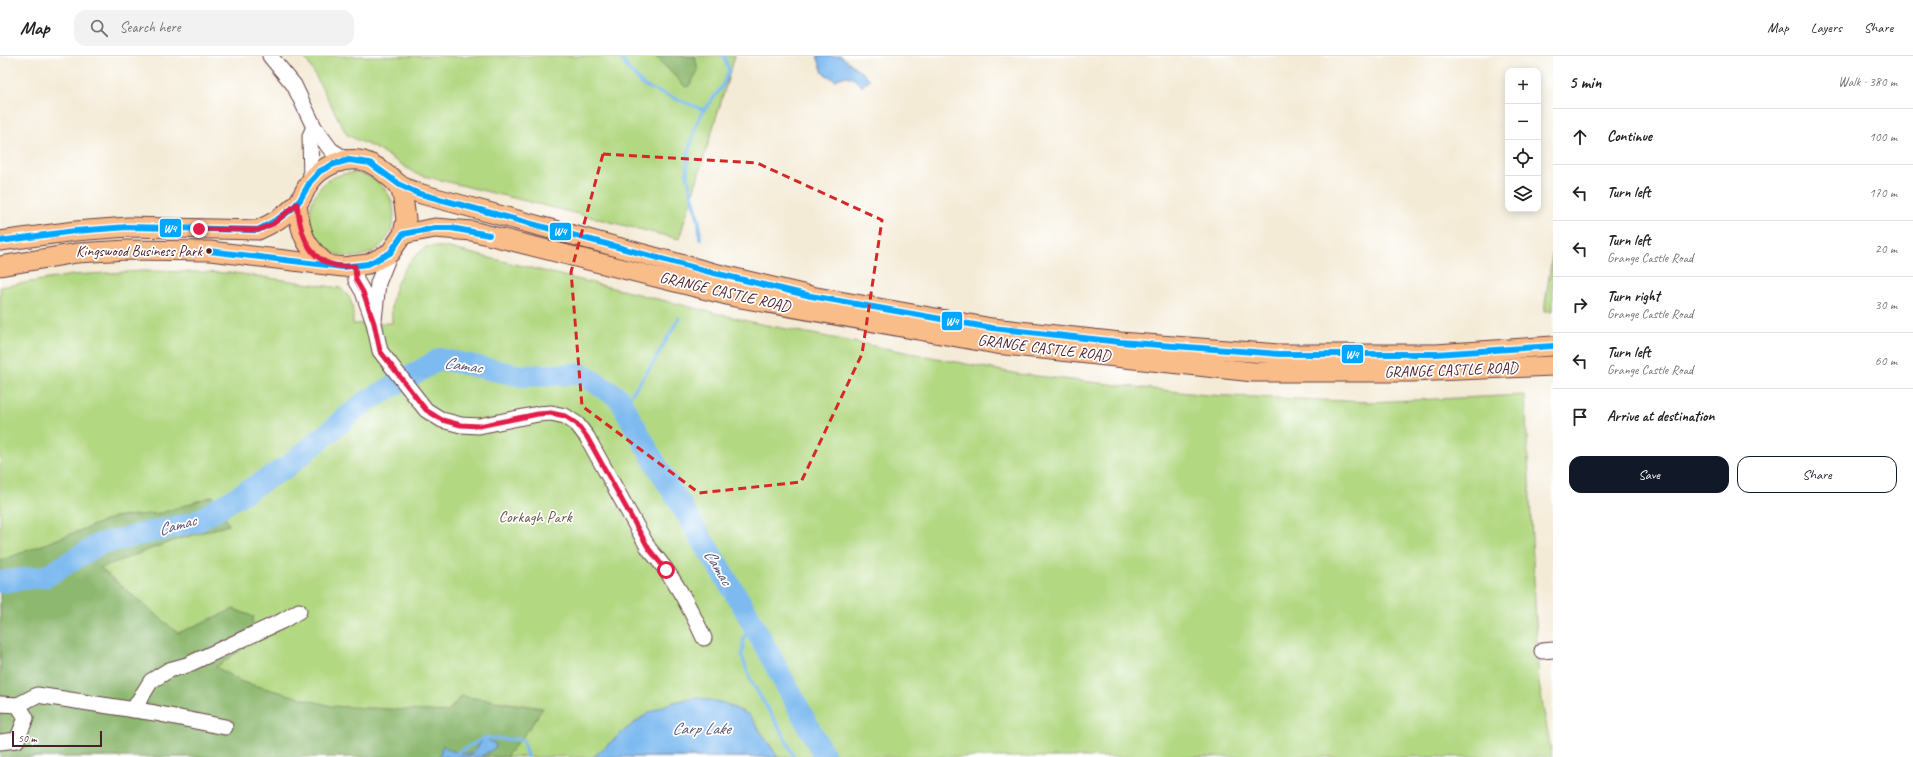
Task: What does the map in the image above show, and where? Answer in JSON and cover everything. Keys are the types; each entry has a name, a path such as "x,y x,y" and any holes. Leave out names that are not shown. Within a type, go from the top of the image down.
{"main road":[{"name":"GRANGE CASTLE ROAD","path":"0,241 75,231 128,227 258,230 273,224 297,204 311,180 320,171 331,165 347,160 363,161 378,167 404,188 425,195 710,272 812,296 992,328 1120,342 1279,354 1436,354 1553,346"},
{"name":"GRANGE CASTLE ROAD","path":"0,266 77,253 127,250 210,252 343,267 368,264 390,253 403,234 406,219 404,204 401,190 392,177"},
{"path":"297,204 301,232 308,246 328,265"},
{"name":"GRANGE CASTLE ROAD","path":"403,234 435,228 472,231 735,297 996,344 1253,372 1411,372 1553,366"}],"street":[{"path":"270,56 294,85 314,127 331,150 347,160"},
{"path":"311,180 310,136 314,127"},
{"path":"374,323 378,283 390,253"},
{"path":"355,266 356,280 363,292 374,323 380,351 408,389 426,410 442,420 461,425 479,426 538,414 551,413 565,416 577,424 587,437 649,549 662,564 688,604 704,638"},
{"path":"133,710 151,681 169,670 187,665 241,638 282,621 299,610"},
{"path":"0,704 18,705 37,695 133,710 225,727"},
{"path":"0,742 17,740 26,718 18,705"}],"highlighted area":[{"path":"603,154 757,163 882,220 862,354 801,482 699,493 582,406 571,272"}],"green space":[{"path":"302,56 735,56 679,239 416,174 381,151 347,135 308,62"},
{"path":"655,56 695,56 698,71 689,86 685,87"},
{"path":"352,173 368,176 382,185 391,199 394,215 391,231 382,245 368,254 352,257 336,254 322,245 313,231 310,215 313,199 322,185 336,176"},
{"name":"Corkagh Park","path":"426,247 445,247 756,323 1018,374 1207,395 1369,402 1525,395 1539,683 1552,757 0,757 0,287 73,275 144,271 234,273 340,288 348,296 352,304 353,324 392,323 392,301 400,277 413,259"},
{"path":"1553,249 1553,311 1544,311"},
{"path":"213,496 229,525 175,540 100,568 178,633 234,609 254,617 245,647 216,667 242,682 331,706 448,712 461,696 543,708 507,757 0,757 0,561 115,517 161,513"}],"water":[{"path":"817,56 841,56 870,79 862,87 853,78 846,76 835,80 823,73"},
{"name":"Carp Lake","path":"699,698 724,703 749,715 778,757 593,757 641,718 667,705 682,700"},
{"path":"484,738 496,744 495,748 480,757 439,757 443,745 452,751 472,754"}],"waterway":[{"path":"620,56 629,70 644,86 704,110"},
{"path":"700,239 699,222 687,175 688,153 697,123 704,110 722,87 729,71 724,56"},
{"path":"623,406 652,365 679,318"},
{"name":"Camac","path":"0,582 47,576 99,544 196,522 288,466 364,403 440,359 522,376 582,374 619,398 654,461 747,613 825,757"},
{"name":"Camac","path":"753,625 744,637 742,656 751,681 784,736 794,757"},
{"name":"Camac","path":"450,757 484,738 523,740 527,757"}],"transit line":[{"name":"W4","path":"0,241 75,231 128,227 258,230 292,209 300,200 310,182 320,171 334,164 349,160 370,163 400,185 417,193 710,272 811,296 992,328 1120,342 1279,354 1436,354 1553,346"},
{"name":"W4","path":"209,251 343,267 368,264 390,253 403,234 435,228 451,228 489,235"}],"place":[{"name":"Kingswood Business Park","path":"209,251"}],"route":[{"path":"199,229 258,230 273,224 297,204 301,232 308,246 318,257 328,265 343,267 355,266 356,280 363,292 374,323 380,351 408,389 426,410 442,420 461,425 479,426 538,414 551,413 565,416 577,424 587,437 649,549 666,570"}]}
